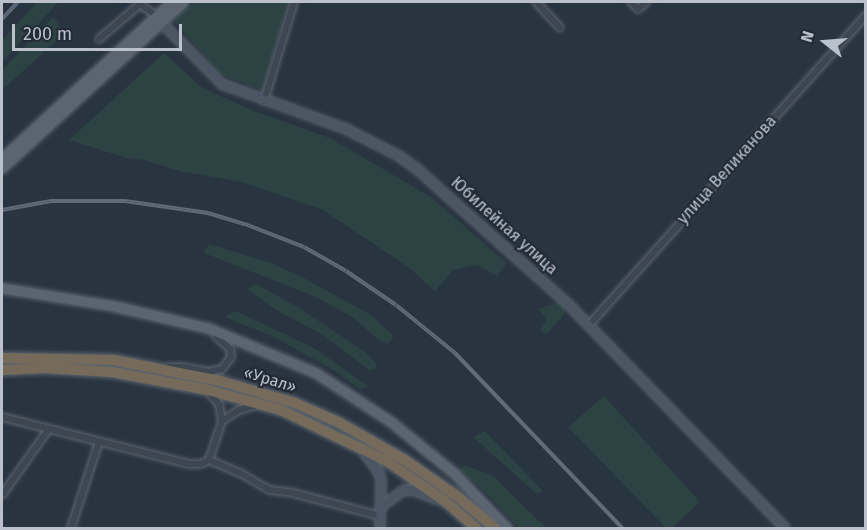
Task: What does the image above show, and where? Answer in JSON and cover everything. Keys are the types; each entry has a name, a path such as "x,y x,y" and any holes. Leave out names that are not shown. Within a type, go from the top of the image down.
{"highway":[{"name":"«Урал»","path":"2,358 113,360 220,381 295,403 340,423 405,460 458,497 495,528"},
{"name":"«Урал»","path":"2,370 44,368 112,372 208,390 281,410 387,461 446,502 476,528"}],"main road":[{"path":"2,168 158,18 171,2"},
{"path":"2,158 158,18 183,2"},
{"path":"2,288 114,306 197,326 261,348 316,373 390,421 455,474 507,528"}],"street":[{"path":"264,101 294,2"},
{"path":"631,2 638,9 646,2"},
{"path":"540,3 560,28"},
{"path":"99,39 140,4 158,18"},
{"name":"улица Великанова","path":"589,325 866,15"},
{"name":"Юбилейная улица","path":"158,18 215,79 264,101 346,129 399,156 417,169 589,325 785,528"},
{"path":"162,368 183,367 217,372 228,364 231,357 226,343 197,326"},
{"path":"208,390 219,404 222,421 209,460"},
{"path":"222,421 239,410 258,405"},
{"path":"2,417 189,464 209,460 240,473 270,490 381,511"},
{"path":"2,495 48,430"},
{"path":"71,528 99,442"},
{"path":"361,448 379,472 380,528"},
{"path":"381,511 404,490 413,490 446,502"}],"green space":[{"path":"37,2 58,3 2,62 2,40"},
{"path":"194,2 288,2 263,91 220,74 173,20"},
{"path":"53,17 65,33 2,90 2,70"},
{"path":"164,53 201,87 254,111 330,138 431,197 507,263 497,276 477,265 453,270 435,291 408,267 323,210 242,182 183,172 144,160 126,158 69,140"},
{"path":"209,244 271,263 302,277 371,315 394,336 388,344 380,341 352,317 316,297 204,253"},
{"path":"256,284 301,309 365,352 376,363 377,368 370,371 323,335 278,311 247,289"},
{"path":"558,302 564,306 565,313 546,335 540,329 547,319 538,309"},
{"path":"236,311 314,348 368,386 361,390 333,370 274,337 224,317"},
{"path":"604,396 700,502 672,528 666,528 568,427"},
{"path":"485,431 543,491 537,494 473,437"},
{"path":"464,465 492,475 546,528 519,528 481,488 459,470"}],"railway":[{"path":"2,19 18,2"},
{"path":"2,210 51,201 125,201 208,213 245,224 304,247 346,271 396,305 455,353 622,528"}]}
